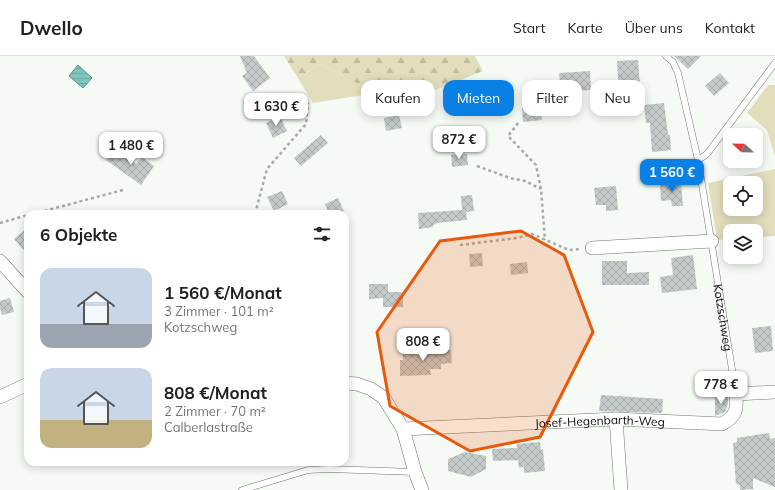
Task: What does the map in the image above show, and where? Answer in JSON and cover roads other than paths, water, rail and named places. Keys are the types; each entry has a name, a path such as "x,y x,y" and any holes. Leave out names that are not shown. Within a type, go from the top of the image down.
{"street":[{"path":"592,248 712,241"},
{"path":"0,261 24,288"},
{"path":"349,383 372,389 384,398 403,429 415,472 422,490"},
{"path":"0,397 24,386"},
{"path":"736,394 775,392"},
{"name":"Josef-Hegenbarth-Weg","path":"403,429 616,419 722,424 729,420 737,409 736,394"},
{"path":"616,419 621,490"}],"lane":[{"name":"Kotzschweg","path":"666,56 673,62 678,73 698,160 736,394"},
{"path":"698,160 708,154 775,63"},
{"path":"242,490 308,470 329,469 415,472"}],"water":[{"path":"78,65 92,78 83,88 69,76"}]}
